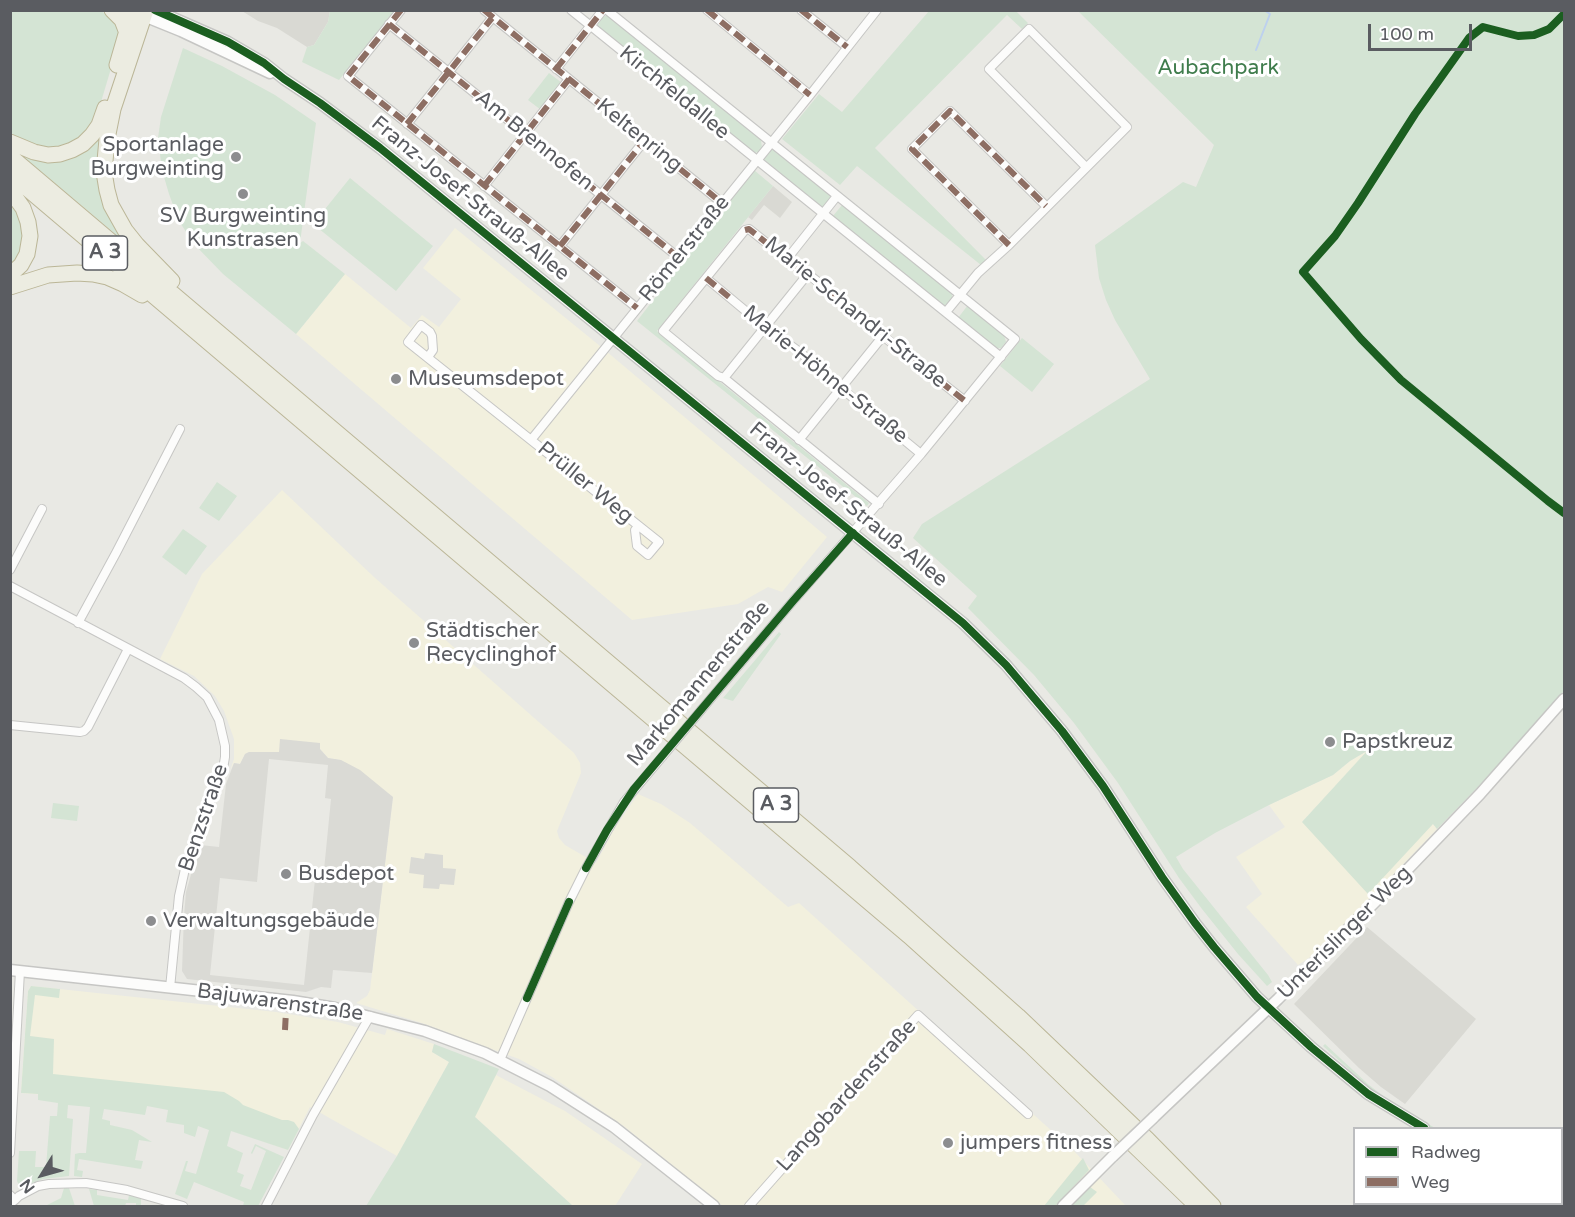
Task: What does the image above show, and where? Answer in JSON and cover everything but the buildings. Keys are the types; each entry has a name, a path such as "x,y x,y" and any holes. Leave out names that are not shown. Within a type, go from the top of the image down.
{"highway":[{"path":"112,10 122,20 127,33"},
{"path":"10,142 48,155 60,154 83,144 99,125 127,33 144,12"},
{"name":"A 3","path":"144,12 110,124 104,172 107,190 111,205 125,230 155,264 189,296 197,314"},
{"name":"A 3","path":"10,156 850,867 1018,1016 1213,1206"},
{"name":"A 3","path":"10,174 909,936 1015,1031 1197,1206"},
{"path":"10,190 23,208 30,236 27,254 21,265 10,275"},
{"name":"A 3","path":"10,287 55,274 93,274 123,284 149,300 186,330 199,333"},
{"path":"1144,1154 1184,1206"}],"street":[{"path":"400,10 348,76 637,308"},
{"name":"Keltenring","path":"484,10 722,203"},
{"name":"Kirchfeldallee","path":"571,10 1001,357 1015,339 607,10"},
{"path":"556,69 603,10"},
{"path":"707,10 810,95"},
{"path":"801,10 847,47"},
{"path":"757,160 877,10"},
{"name":"Franz-Josef-Strauß-Allee","path":"144,12 254,67 284,79 381,148 963,623 1012,671 1085,760 1162,877 1232,969 1311,1047 1362,1089 1422,1127"},
{"path":"407,124 492,18"},
{"name":"Am Brennofen","path":"389,24 678,257"},
{"path":"946,312 978,273 1127,127 1029,29 989,69 1086,167"},
{"path":"484,186 568,79"},
{"path":"1009,245 912,149 950,111 1046,206"},
{"path":"560,246 645,140"},
{"name":"Römerstraße","path":"613,338 757,160"},
{"path":"787,259 837,196"},
{"name":"Marie-Schandri-Straße","path":"706,278 745,230 750,229 965,401"},
{"path":"724,378 807,275"},
{"path":"706,278 663,331 792,432 879,504"},
{"name":"Marie-Höhne-Straße","path":"706,278 765,327 797,350 921,454"},
{"path":"800,440 883,336"},
{"name":"Prüller Weg","path":"531,440 613,338"},
{"name":"Prüller Weg","path":"428,357 639,526"},
{"name":"Markomannenstraße","path":"500,1060 569,902 624,802 793,601 879,504 1001,357"},
{"path":"78,622 180,429"},
{"path":"10,570 42,508"},
{"name":"Benzstraße","path":"10,586 184,678 207,698 219,720 225,746 223,769 187,860 180,896 170,988"},
{"path":"10,725 84,731 128,650"},
{"name":"Unterislinger Weg","path":"1063,1206 1269,1008 1443,833 1564,699"},
{"path":"10,1153 15,971"},
{"name":"Bajuwarenstraße","path":"15,971 293,1001 335,1008 425,1030 500,1060 550,1086 614,1127 714,1206"},
{"name":"Langobardenstraße","path":"749,1206 918,1015 1028,1114"},
{"path":"266,1206 313,1115 370,1016"},
{"path":"12,1200 38,1186 86,1183 128,1190 183,1206"}],"shaded area":[{"path":"242,11 330,11 328,22 314,45 307,47 277,28 258,21"},
{"path":"773,186 792,202 780,218 764,205 752,220 748,217"},
{"path":"455,228 600,346 827,537 782,592 768,587 738,604 632,620 296,334 345,274 411,328 422,315 439,327 461,299 423,268"},
{"path":"282,490 374,577 574,753 580,763 581,773 557,831 565,845 596,863 613,831 638,794 661,804 690,823 788,907 799,903 1074,1151 1126,1206 723,1206 625,1127 552,1077 519,1059 425,1024 356,1003 367,996 370,990 393,797 341,760 328,758 320,749 320,743 279,752 249,752 245,754 240,764 234,763 230,771 234,759 234,739 224,711 215,696 194,676 160,659 202,574"},
{"path":"280,739 320,743 320,749 328,758 341,760 360,770 393,797 372,973 333,970 331,988 321,987 306,992 187,979 182,971 186,892 200,845 219,847 226,784 234,763 240,764 245,754 249,752 279,752","holes":["269,759 328,765 325,798 331,799 324,870 316,870 304,985 210,975 220,878 257,882"]},
{"path":"1370,749 1302,822 1433,824 1437,829 1355,914 1310,957 1298,965 1246,907 1262,894 1236,857 1285,827 1269,805 1333,775"},
{"path":"425,853 443,855 443,868 456,869 454,885 440,884 439,889 423,888 424,875 409,873 411,857 424,859"},
{"path":"1367,927 1476,1019 1405,1104 1359,1068 1294,1004"},
{"path":"31,986 276,1012 338,1022 385,1035 387,1029 434,1044 432,1052 449,1062 397,1156 310,1107 288,1150 158,1104 21,1093 28,991"},
{"path":"496,1075 565,1111 642,1164 615,1206 573,1206 474,1116"}],"green space":[{"path":"11,11 100,11 112,16 121,35 98,112 89,130 73,143 56,148 30,145 11,133"},
{"path":"330,11 395,11 339,80 302,62 307,47 314,45 328,22"},
{"path":"929,11 1016,11 1028,23 1022,29 1007,15 875,148 986,260 981,265 857,166 840,185 782,139 819,94 842,112"},
{"name":"Aubachpark","path":"1078,11 1564,11 1564,691 1513,751 1437,829 1433,824 1368,894 1302,822 1367,751 1333,775 1215,833 1176,857 1183,869 1268,975 1272,982 1267,986 1238,954 1179,878 1118,783 1074,723 1034,675 968,608 977,596 913,538 922,524 1150,379 1115,320 1106,300 1099,278 1095,245 1183,182 1196,187 1214,145"},
{"path":"605,16 610,16 761,140 762,148 759,152 752,153 598,27"},
{"name":"Sportanlage Burgweinting","path":"183,48 275,95 316,123 300,243 303,241 345,274 296,334 223,274 194,244 179,221 162,170 158,138 161,117"},
{"path":"549,73 562,83 541,110 528,100"},
{"path":"99,134 105,203 125,242 19,153 33,156"},
{"path":"773,149 830,195 830,200 823,207 764,160 764,157"},
{"path":"754,170 773,186 657,331 869,503 867,506 637,321"},
{"path":"350,178 433,246 396,291 313,224"},
{"path":"10,198 22,220 25,244 10,272"},
{"path":"843,204 952,293 952,300 943,306 832,217"},
{"path":"968,305 1004,335 1006,342 1001,348 995,348 958,318"},
{"path":"1022,338 1054,364 1032,392 1000,366"},
{"path":"217,482 237,496 219,521 199,508"},
{"path":"183,529 207,546 186,575 162,557"},
{"path":"779,632 781,634 733,701 723,698"},
{"path":"53,803 79,806 77,821 51,818"},
{"path":"31,986 60,989 59,998 35,995 30,1036 54,1039 53,1074 224,1092 243,1105 282,1120 294,1122 299,1129 288,1150 231,1131 227,1146 243,1153 237,1172 244,1175 240,1186 251,1190 266,1151 256,1146 252,1154 255,1144 284,1157 258,1206 243,1206 244,1202 194,1182 187,1199 175,1194 186,1161 188,1161 185,1171 196,1174 209,1130 198,1126 195,1137 184,1133 184,1125 166,1122 168,1110 147,1106 145,1115 104,1109 102,1119 110,1121 110,1125 132,1130 152,1142 139,1140 135,1160 143,1161 141,1169 79,1159 77,1170 83,1171 82,1177 74,1176 75,1154 86,1153 90,1107 68,1105 67,1118 73,1119 69,1176 43,1179 25,1186 19,1185 17,1181 19,1151 36,1151 35,1167 46,1167 50,1116 57,1116 58,1103 38,1100 38,1094 21,1093 28,991"},
{"path":"434,1044 499,1069 475,1117 573,1206 366,1206 397,1156 449,1062 432,1052"},
{"path":"1325,1044 1391,1102 1433,1127 1427,1127 1390,1105 1323,1046"},
{"path":"1083,1158 1089,1170 1055,1206 1044,1206"},
{"path":"1090,1187 1097,1192 1083,1206 1071,1206"},
{"path":"64,1188 69,1188 75,1206 45,1206 61,1198"},
{"path":"89,1189 97,1190 97,1195 128,1200 129,1195 141,1198 141,1206 136,1206 136,1203 126,1203 125,1206 94,1206"}],"waterway":[{"path":"1256,50 1270,14 1264,10"}],"marked path":[{"path":"401,10 348,76 637,308"},
{"path":"484,10 722,203"},
{"path":"556,69 603,10"},
{"path":"707,10 810,95"},
{"path":"801,10 847,47"},
{"path":"407,124 492,18"},
{"path":"389,24 678,257"},
{"path":"484,186 569,79"},
{"path":"1009,245 912,149 950,111 1046,206"},
{"path":"560,246 645,140"},
{"path":"745,230 749,229 808,274 965,401"},
{"path":"706,278 729,297"},
{"path":"285,1030 286,1011"}],"cycle path":[{"path":"155,10 228,42 264,63 380,148 963,623 1006,665 1062,731 1103,786 1195,923 1257,997 1311,1047 1368,1094 1422,1127"},
{"path":"1564,14 1549,29 1534,35 1518,36 1483,27 1469,38 1415,114 1335,236 1303,272 1361,339 1401,380 1564,513"},
{"path":"586,868 634,789 853,533"},
{"path":"527,998 569,902"}],"place":[{"name":"Sportanlage Burgweinting","path":"236,157"},
{"name":"SV Burgweinting Kunstrasen","path":"243,194"},
{"name":"Museumsdepot","path":"396,379"},
{"name":"Städtischer Recyclinghof","path":"414,643"},
{"name":"Papstkreuz","path":"1330,742"},
{"name":"Busdepot","path":"286,874"},
{"name":"Verwaltungsgebäude","path":"151,921"},
{"name":"jumpers fitness","path":"948,1143"}]}
